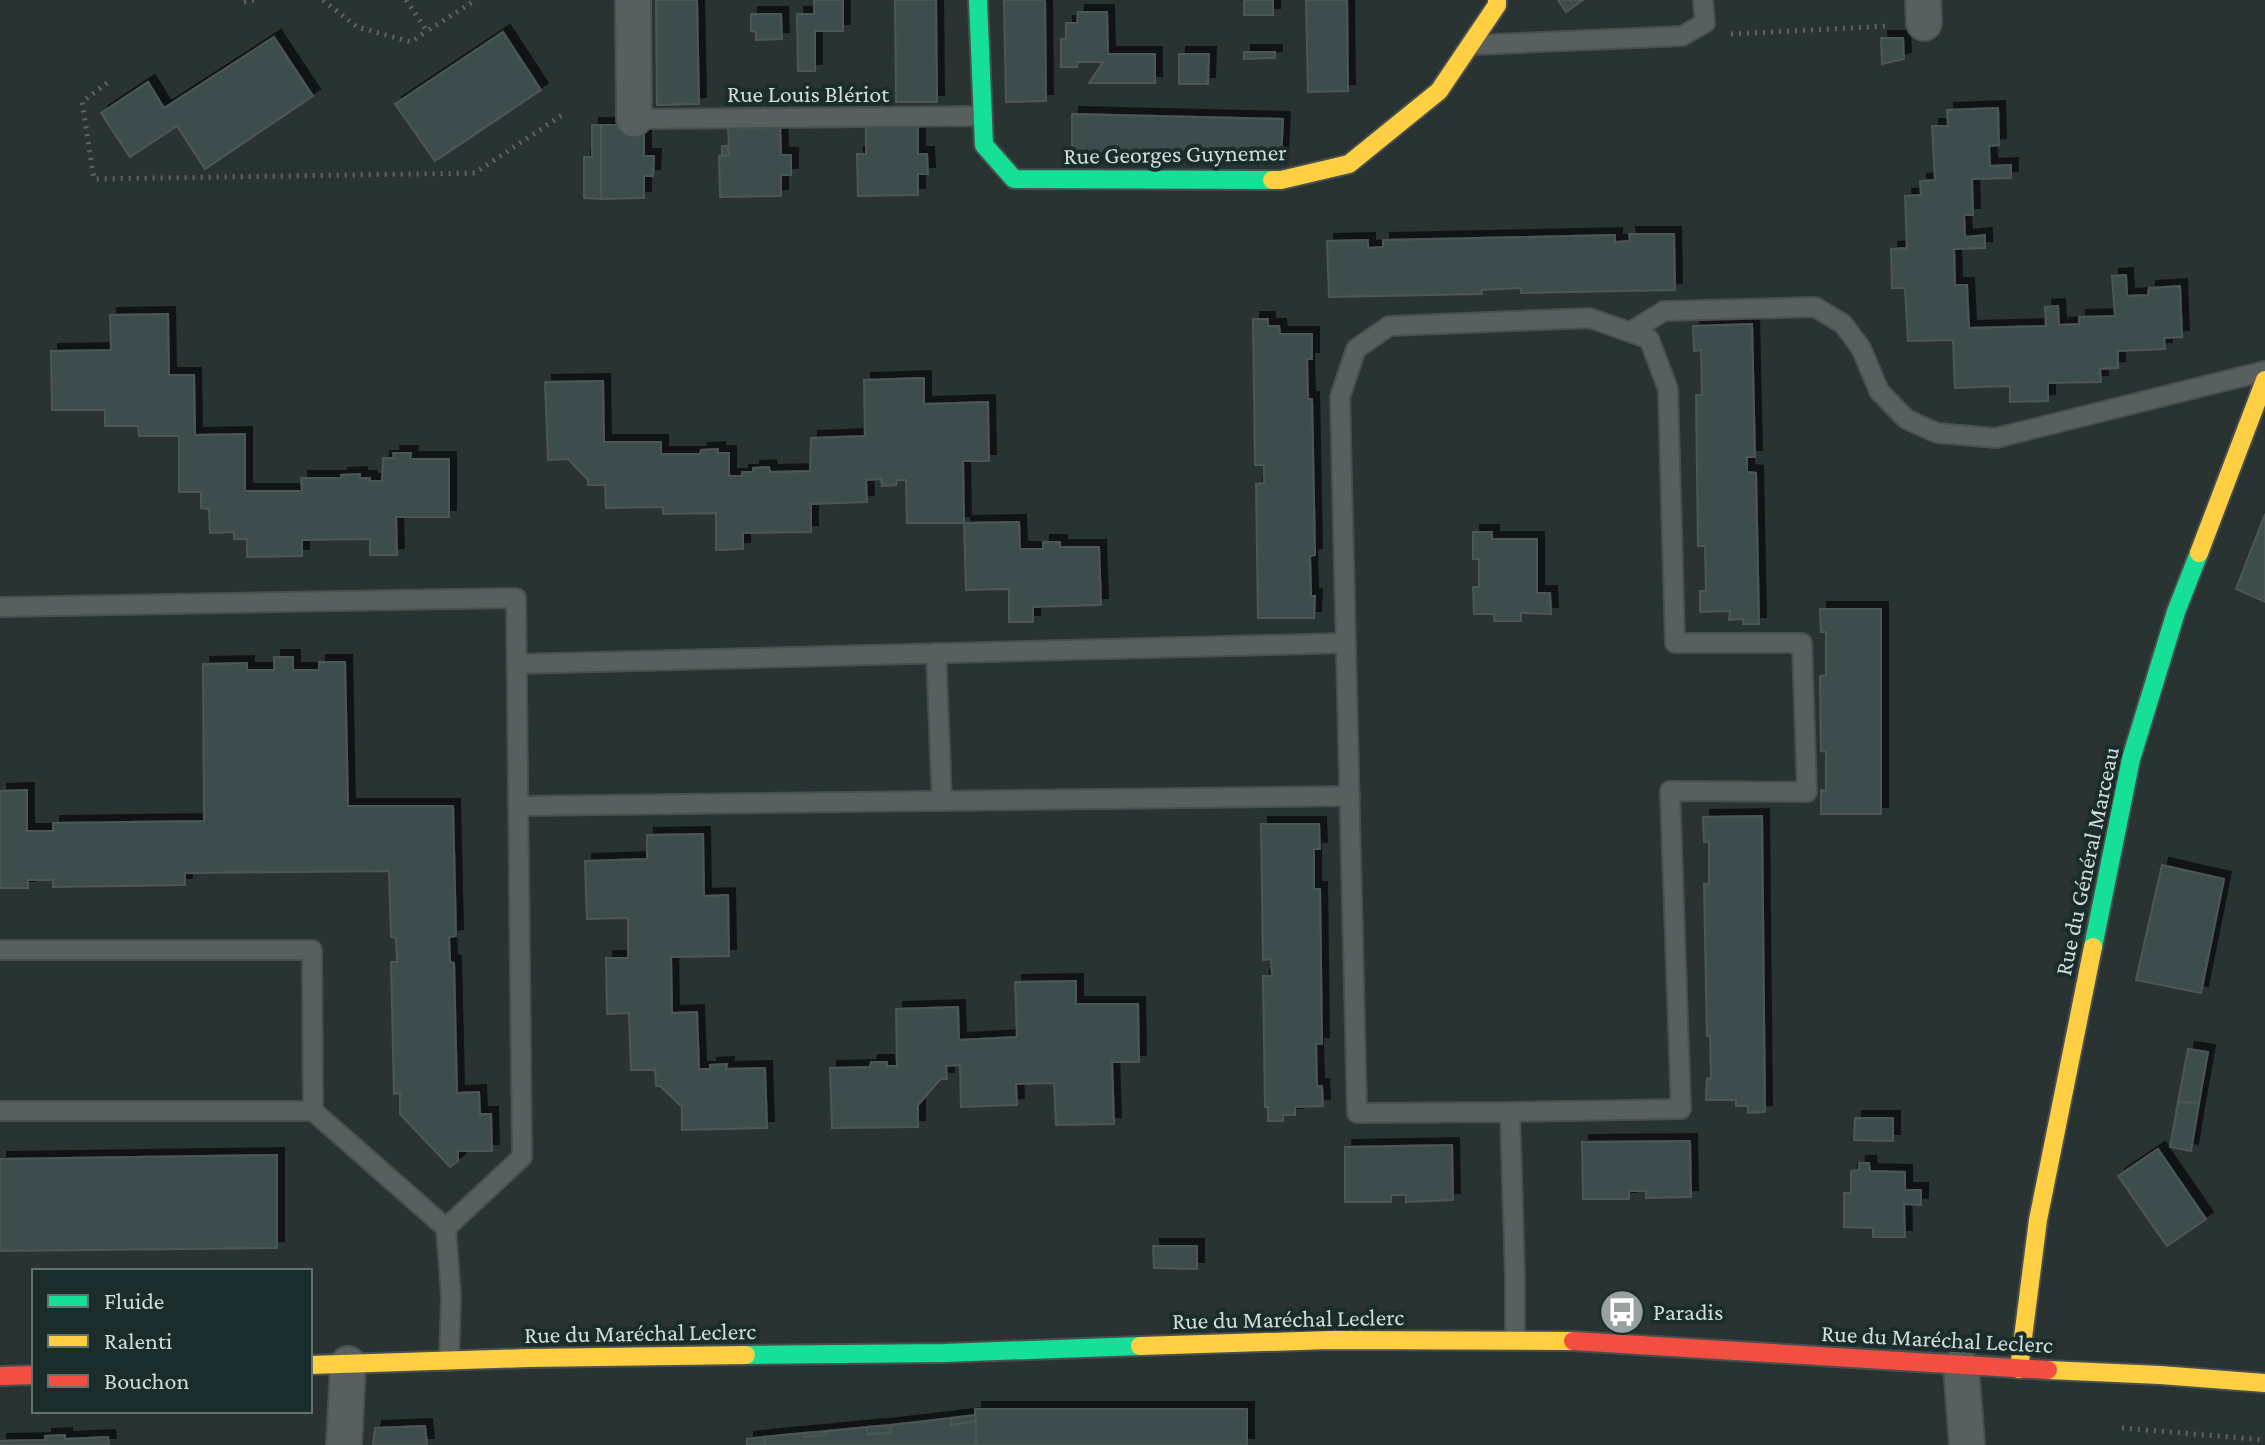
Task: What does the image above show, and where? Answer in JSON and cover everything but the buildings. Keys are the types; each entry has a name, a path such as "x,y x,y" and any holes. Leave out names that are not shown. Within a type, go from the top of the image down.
{"main road":[{"name":"Rue Georges Guynemer","path":"978,0 984,145 1014,179 1281,180 1349,164 1439,91 1497,5 1497,0"},
{"name":"Rue du Général Marceau","path":"2019,1369 2038,1220 2131,759 2176,612 2265,380"},
{"name":"Rue du Maréchal Leclerc","path":"312,1365 944,1353 1330,1340 1594,1341 2265,1383"},
{"path":"0,1376 32,1375"}],"street":[{"path":"633,0 634,119"},
{"path":"344,1445 348,1364"},
{"path":"1961,1366 1967,1445"}],"lane":[{"path":"1470,45 1682,36 1705,23 1703,0"},
{"name":"Rue Louis Blériot","path":"634,119 982,116"},
{"path":"1630,332 1664,311 1815,307 1843,324 1861,348 1879,391 1906,419 1937,433 1996,438 2265,371"},
{"path":"1590,318 1649,339 1668,389 1675,643 1802,643 1807,792 1670,791 1681,1109 1357,1113 1346,643 1340,397 1356,349 1389,326 1590,318"},
{"path":"0,607 516,598 522,1157 446,1228"},
{"path":"517,664 1346,643"},
{"path":"936,653 942,801"},
{"path":"518,806 1350,796"},
{"path":"0,950 312,950 313,1111"},
{"path":"0,1111 313,1111 446,1228 451,1296 449,1361"},
{"path":"1510,1112 1515,1341"}],"path":[{"path":"244,2 255,0"},
{"path":"323,0 357,27 411,42 476,0"},
{"path":"406,0 427,31"},
{"path":"1682,36 1849,29 1924,11"},
{"path":"107,83 82,102 94,179 475,173 562,115"},
{"path":"2122,1428 2265,1440"}],"traffic: fast":[{"path":"978,0 984,145 1014,179 1272,180"},
{"path":"2093,947 2131,759 2176,612 2199,553"},
{"path":"746,1355 944,1353 1140,1346"}],"traffic: slow":[{"path":"1272,180 1349,164 1439,91 1497,5 1497,0"},
{"path":"2199,553 2265,380"},
{"path":"2019,1369 2038,1220 2093,947"},
{"path":"1140,1346 1330,1340 1573,1341"},
{"path":"312,1365 746,1355"},
{"path":"2048,1370 2265,1383"}],"traffic: jam":[{"path":"1573,1341 2048,1370"},
{"path":"0,1376 32,1375"}],"place":[{"name":"Paradis","path":"1622,1312"}]}
